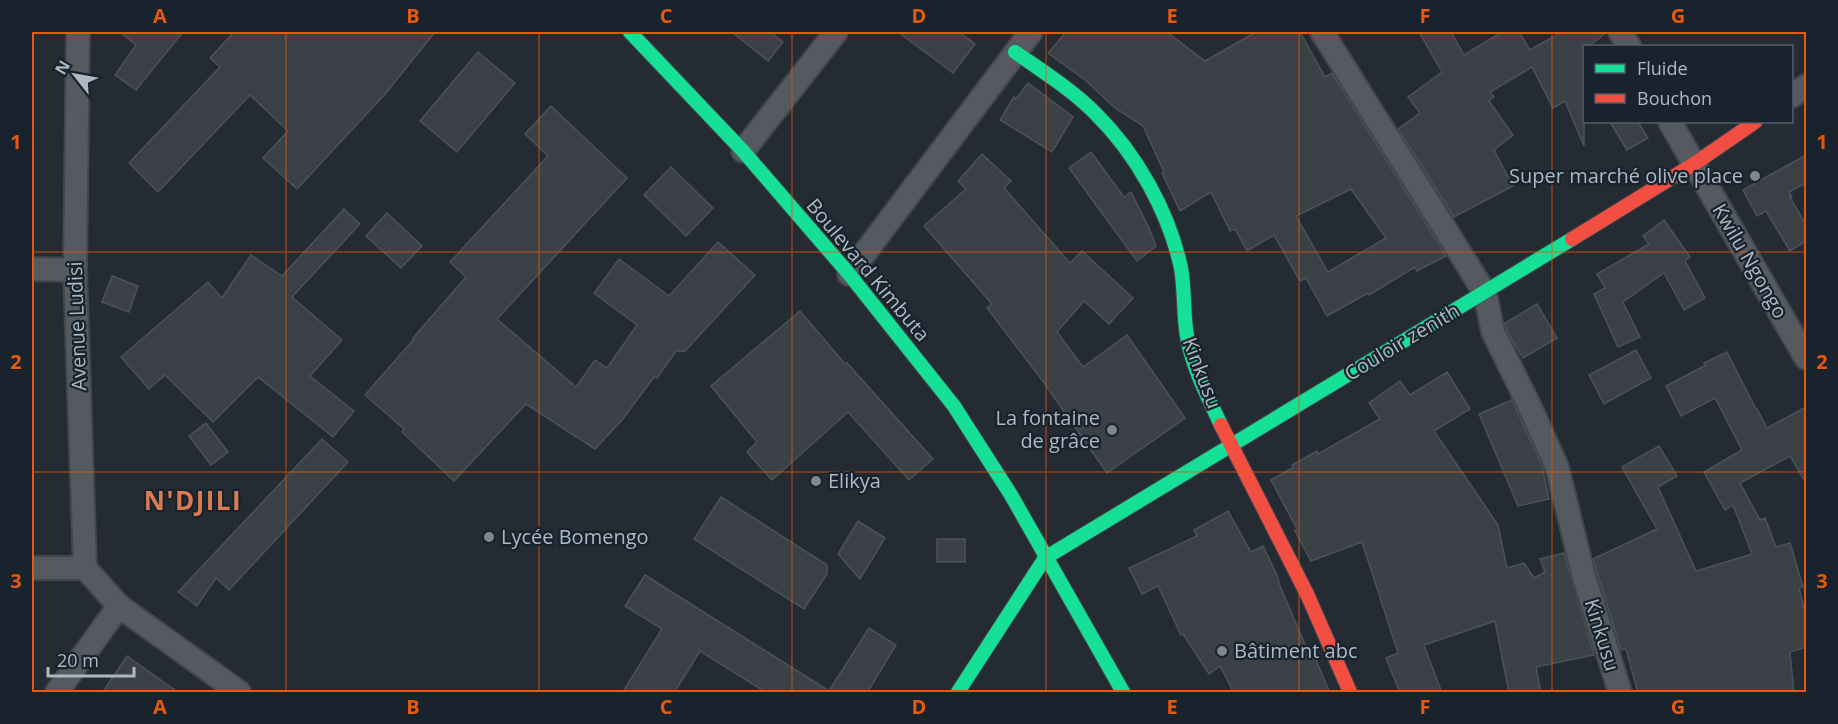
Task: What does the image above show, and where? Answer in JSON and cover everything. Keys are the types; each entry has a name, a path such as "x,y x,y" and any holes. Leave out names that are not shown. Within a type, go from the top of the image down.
{"street":[{"name":"Avenue Ludisi","path":"78,32 75,270 85,568"},
{"path":"743,151 836,32"},
{"path":"849,274 1031,32"},
{"name":"Kinkusu","path":"1322,32 1485,293 1493,332 1557,467 1584,576 1620,693"},
{"path":"1620,32 1628,45"},
{"name":"Boulevard Kimbuta","path":"643,37 849,274 954,406 1011,495 1123,693"},
{"name":"Kinkusu","path":"1015,52 1104,121 1137,165 1163,218 1178,258 1184,323 1192,358 1231,444 1302,583 1350,693"},
{"path":"1793,95 1806,86"},
{"name":"Kwilu Ngongo","path":"1671,123 1806,358"},
{"name":"Couloir zenith","path":"1045,558 1485,293 1694,164 1754,123"},
{"path":"32,269 75,270"},
{"path":"958,693 1045,558"},
{"path":"32,568 85,568 119,606 239,693"},
{"path":"57,693 119,606"}],"building":[{"path":"120,32 183,32 136,90 115,75 136,45"},
{"path":"234,32 435,32 386,93 297,189 263,158 288,131 250,95 158,192 129,163 220,67 210,58"},
{"path":"732,32 770,32 783,42 768,61"},
{"path":"898,32 959,32 975,44 953,73"},
{"path":"1066,32 1167,32 1205,61 1256,32 1300,32 1325,77 1332,73 1446,256 1417,271 1415,267 1369,295 1368,293 1327,316 1306,278 1300,281 1274,235 1247,251 1235,229 1230,231 1211,192 1180,211 1143,126 1115,108 1085,80 1048,53","holes":["1351,189 1386,238 1328,272 1296,216"]},
{"path":"1419,32 1451,32 1464,55 1502,32 1519,32 1530,50 1562,32 1607,32 1590,45 1583,45 1584,146 1565,101 1553,108 1532,67 1490,92 1494,97 1489,101 1513,135 1494,150 1513,186 1454,217 1398,129 1420,113 1408,97 1442,72"},
{"path":"478,52 515,83 457,152 420,121"},
{"path":"1028,83 1073,117 1052,152 1000,120 1014,97 1016,99"},
{"path":"551,106 627,178 497,319 576,387 595,360 607,368 637,325 594,293 619,259 669,296 718,242 755,275 685,351 676,351 657,378 654,377 622,420 595,449 526,404 454,481 402,432 404,429 365,395 466,277 450,262 548,156 525,134"},
{"path":"1611,123 1639,123 1648,138 1627,150"},
{"path":"1091,152 1124,197 1131,192 1149,228 1156,246 1137,261 1069,168"},
{"path":"982,154 1011,181 1004,188 1070,263 1082,251 1133,298 1109,324 1084,301 1057,332 1083,367 1127,335 1185,418 1107,473 1042,380 987,308 992,304 924,226 966,189 958,181"},
{"path":"1806,155 1806,183 1789,192 1806,225 1806,241 1790,251 1766,211 1757,216 1743,190"},
{"path":"671,167 713,208 686,236 644,195"},
{"path":"344,209 360,224 292,297 342,340 310,376 354,411 333,437 258,377 213,422 165,375 149,389 121,357 208,282 222,298 251,255 282,276"},
{"path":"387,213 422,246 401,268 366,236"},
{"path":"1664,220 1690,257 1685,261 1705,298 1684,310 1664,273 1623,302 1640,337 1618,347 1594,294 1605,288 1597,274 1649,244 1643,236"},
{"path":"112,276 138,286 129,312 102,302"},
{"path":"1537,304 1557,338 1523,358 1508,333 1505,323"},
{"path":"800,311 845,364 847,363 933,459 909,480 848,412 772,480 747,452 757,442 711,386"},
{"path":"1636,350 1651,378 1604,404 1589,375"},
{"path":"1727,352 1767,428 1806,407 1806,483 1790,456 1740,483 1760,520 1765,518 1776,547 1790,543 1803,587 1799,588 1806,618 1806,647 1790,652 1794,693 1638,693 1626,649 1621,650 1593,559 1657,529 1622,467 1659,446 1677,476 1658,487 1696,571 1752,554 1733,505 1725,510 1704,472 1742,450 1715,398 1681,416 1666,386"},
{"path":"1447,372 1470,409 1434,431 1498,525 1507,568 1524,563 1534,578 1545,572 1540,559 1564,553 1594,655 1536,667 1541,693 1509,693 1495,621 1424,645 1442,693 1400,693 1386,658 1398,653 1362,542 1311,561 1271,480 1317,451 1318,454 1380,419 1369,403 1400,381 1410,395"},
{"path":"1512,400 1542,466 1549,499 1518,506 1479,414"},
{"path":"206,423 228,452 211,465 189,436"},
{"path":"322,439 348,462 229,590 216,578 197,606 178,592"},
{"path":"721,497 827,565 827,574 804,609 694,539"},
{"path":"1228,511 1251,552 1263,546 1309,654 1313,653 1330,693 1234,693 1220,666 1209,674 1183,634 1181,635 1158,586 1142,594 1129,568 1197,536 1194,530"},
{"path":"858,521 885,538 860,579 838,554"},
{"path":"937,539 965,539 965,562 937,562"},
{"path":"645,575 829,691 869,628 896,645 867,693 767,693 700,651 674,693 622,693 662,629 625,606"},
{"path":"127,656 179,693 102,693"}],"traffic: fast":[{"path":"630,32 743,151 849,274 954,406 1011,495 1123,692"},
{"path":"1015,52 1086,104 1124,146 1149,184 1176,247 1181,268 1189,348 1201,382 1221,425"},
{"path":"958,692 1045,558 1572,239"}],"traffic: jam":[{"path":"1572,239 1694,164 1754,123"},
{"path":"1221,425 1307,594 1350,692"}],"place":[{"name":"Super marché olive place","path":"1755,176"},
{"name":"La fontaine de grâce","path":"1112,430"},
{"name":"Elikya","path":"816,481"},
{"name":"Lycée Bomengo","path":"489,537"},
{"name":"Bâtiment abc","path":"1222,651"}],"district":[{"name":"N'DJILI","path":"193,501"}]}
